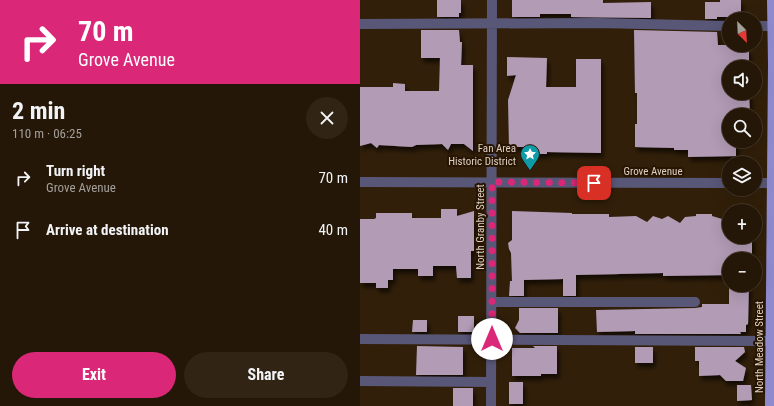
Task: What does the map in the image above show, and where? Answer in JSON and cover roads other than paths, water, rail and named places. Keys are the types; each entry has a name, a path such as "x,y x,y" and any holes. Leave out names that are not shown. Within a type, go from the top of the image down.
{"main road":[{"name":"North Meadow Street","path":"770,406 773,184 772,0"}],"street":[{"name":"North Granby Street","path":"491,406 492,0"},
{"path":"360,24 493,23 722,26"},
{"path":"762,26 773,26"},
{"name":"Grove Avenue","path":"360,182 722,183"},
{"path":"762,183 773,184"},
{"path":"492,302 696,302"},
{"path":"360,339 772,341"},
{"path":"360,381 491,382"}],"place":[{"name":"Fan Area Historic District","path":"530,171"}]}
